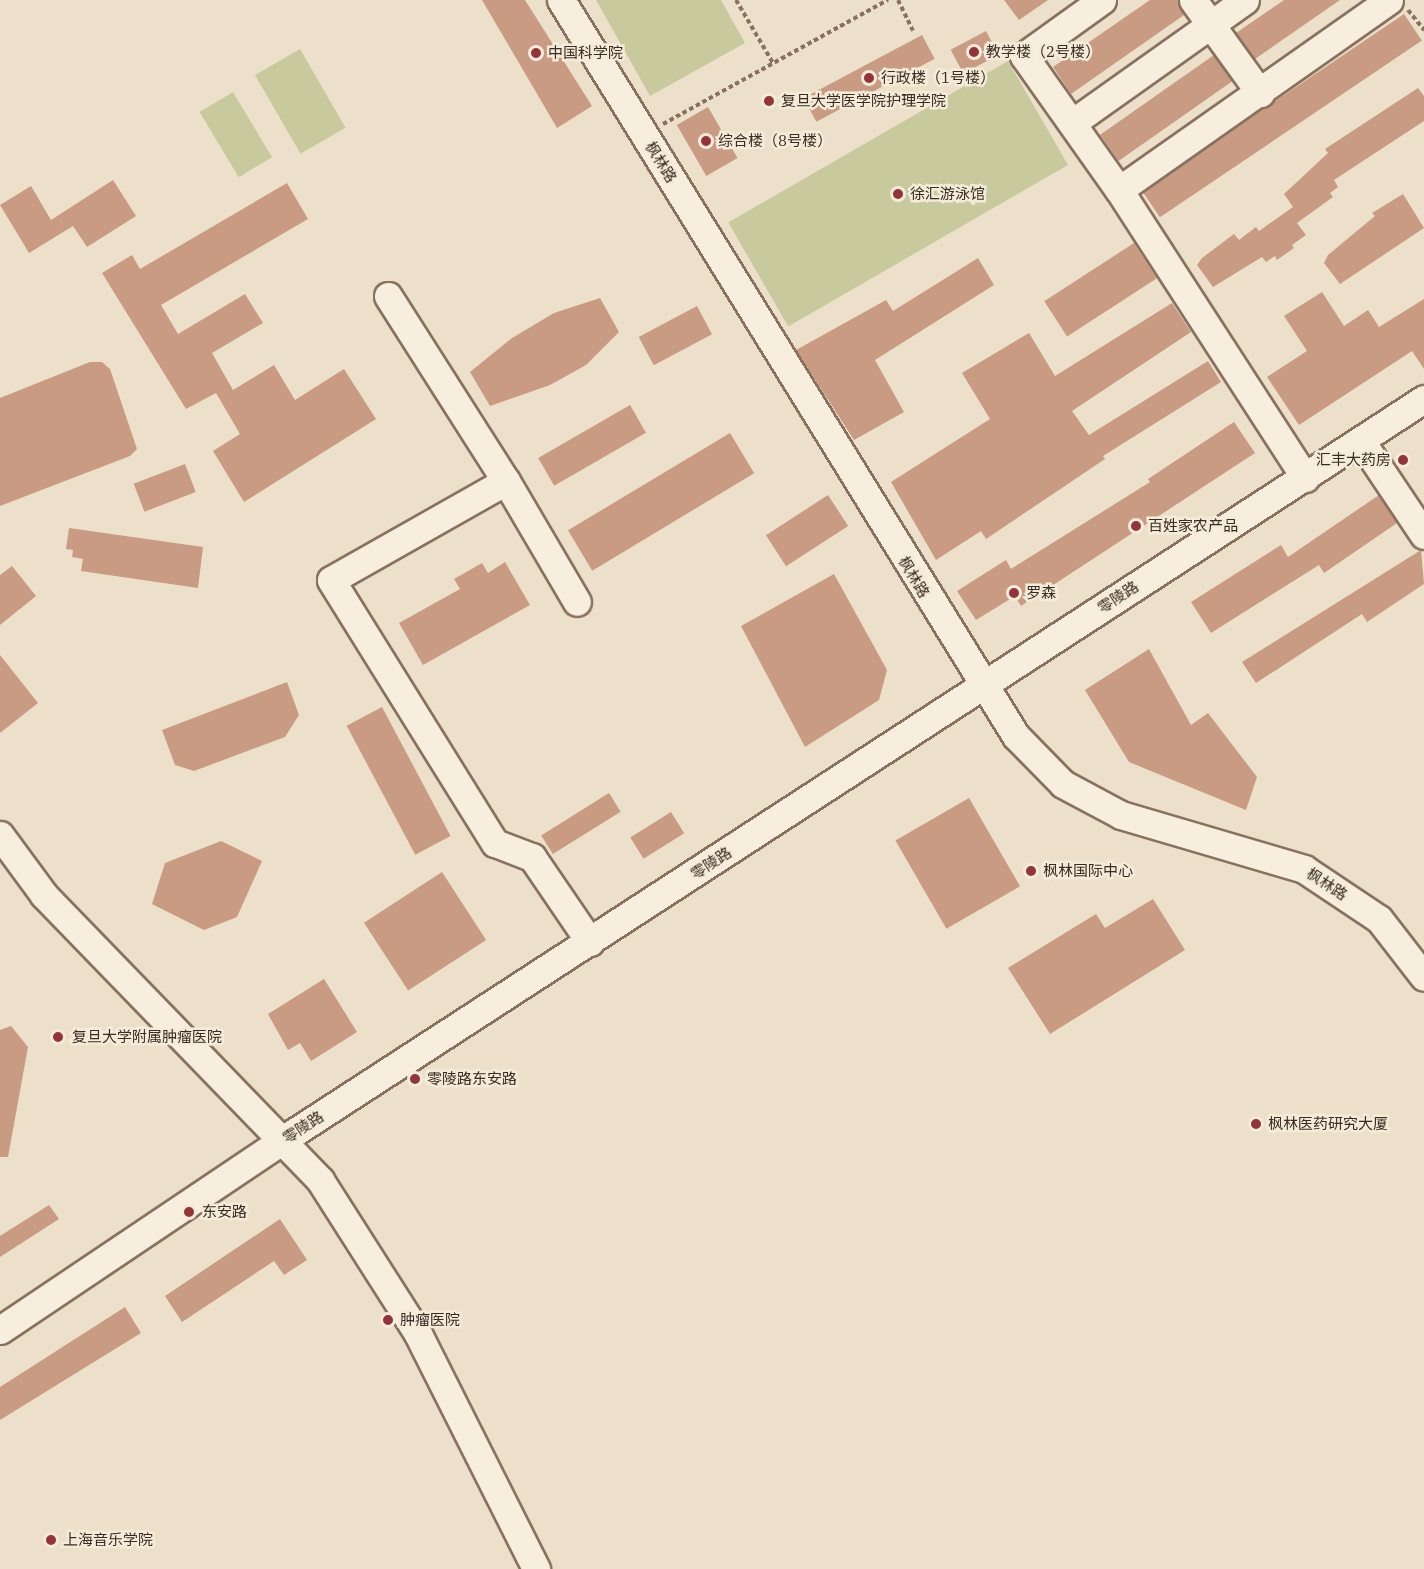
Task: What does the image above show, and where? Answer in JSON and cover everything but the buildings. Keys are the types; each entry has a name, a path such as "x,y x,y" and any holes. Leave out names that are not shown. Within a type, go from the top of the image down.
{"street":[{"name":"枫林路","path":"561,0 1016,736 1063,784 1121,815 1304,869 1379,919 1424,977"},
{"path":"1102,0 1024,57 1119,190 1305,478"},
{"path":"1193,0 1260,93"},
{"path":"1072,123 1245,0"},
{"path":"1119,190 1260,93 1389,0"},
{"path":"388,296 506,481 577,602"},
{"name":"零陵路","path":"0,1330 284,1138 590,942 982,684 1305,478 1424,399"},
{"path":"1361,441 1424,535"},
{"path":"506,481 331,580 495,843 532,857 590,942"},
{"path":"0,835 44,895 284,1138 320,1180 404,1312 536,1569"}],"path":[{"path":"736,0 773,63"},
{"path":"644,135 888,0"},
{"path":"898,0 913,31"},
{"path":"1400,0 1424,30"}],"green space":[{"path":"596,0 721,0 745,43 650,96"},
{"path":"300,49 346,128 300,154 255,75"},
{"name":"徐汇游泳馆","path":"1008,61 1068,165 788,326 728,223"},
{"path":"233,92 272,157 239,177 200,112"}],"place":[{"name":"教学楼（2号楼）","path":"974,52"},
{"name":"中国科学院","path":"536,53"},
{"name":"行政楼（1号楼）","path":"869,78"},
{"name":"复旦大学医学院护理学院","path":"769,101"},
{"name":"综合楼（8号楼）","path":"706,141"},
{"name":"徐汇游泳馆","path":"898,194"},
{"name":"汇丰大药房","path":"1403,460"},
{"name":"百姓家农产品","path":"1136,526"},
{"name":"罗森","path":"1014,593"},
{"name":"枫林国际中心","path":"1031,871"},
{"name":"复旦大学附属肿瘤医院","path":"58,1037"},
{"name":"零陵路东安路","path":"415,1079"},
{"name":"枫林医药研究大厦","path":"1256,1124"},
{"name":"东安路","path":"189,1212"},
{"name":"肿瘤医院","path":"388,1320"},
{"name":"上海音乐学院","path":"51,1540"}]}
